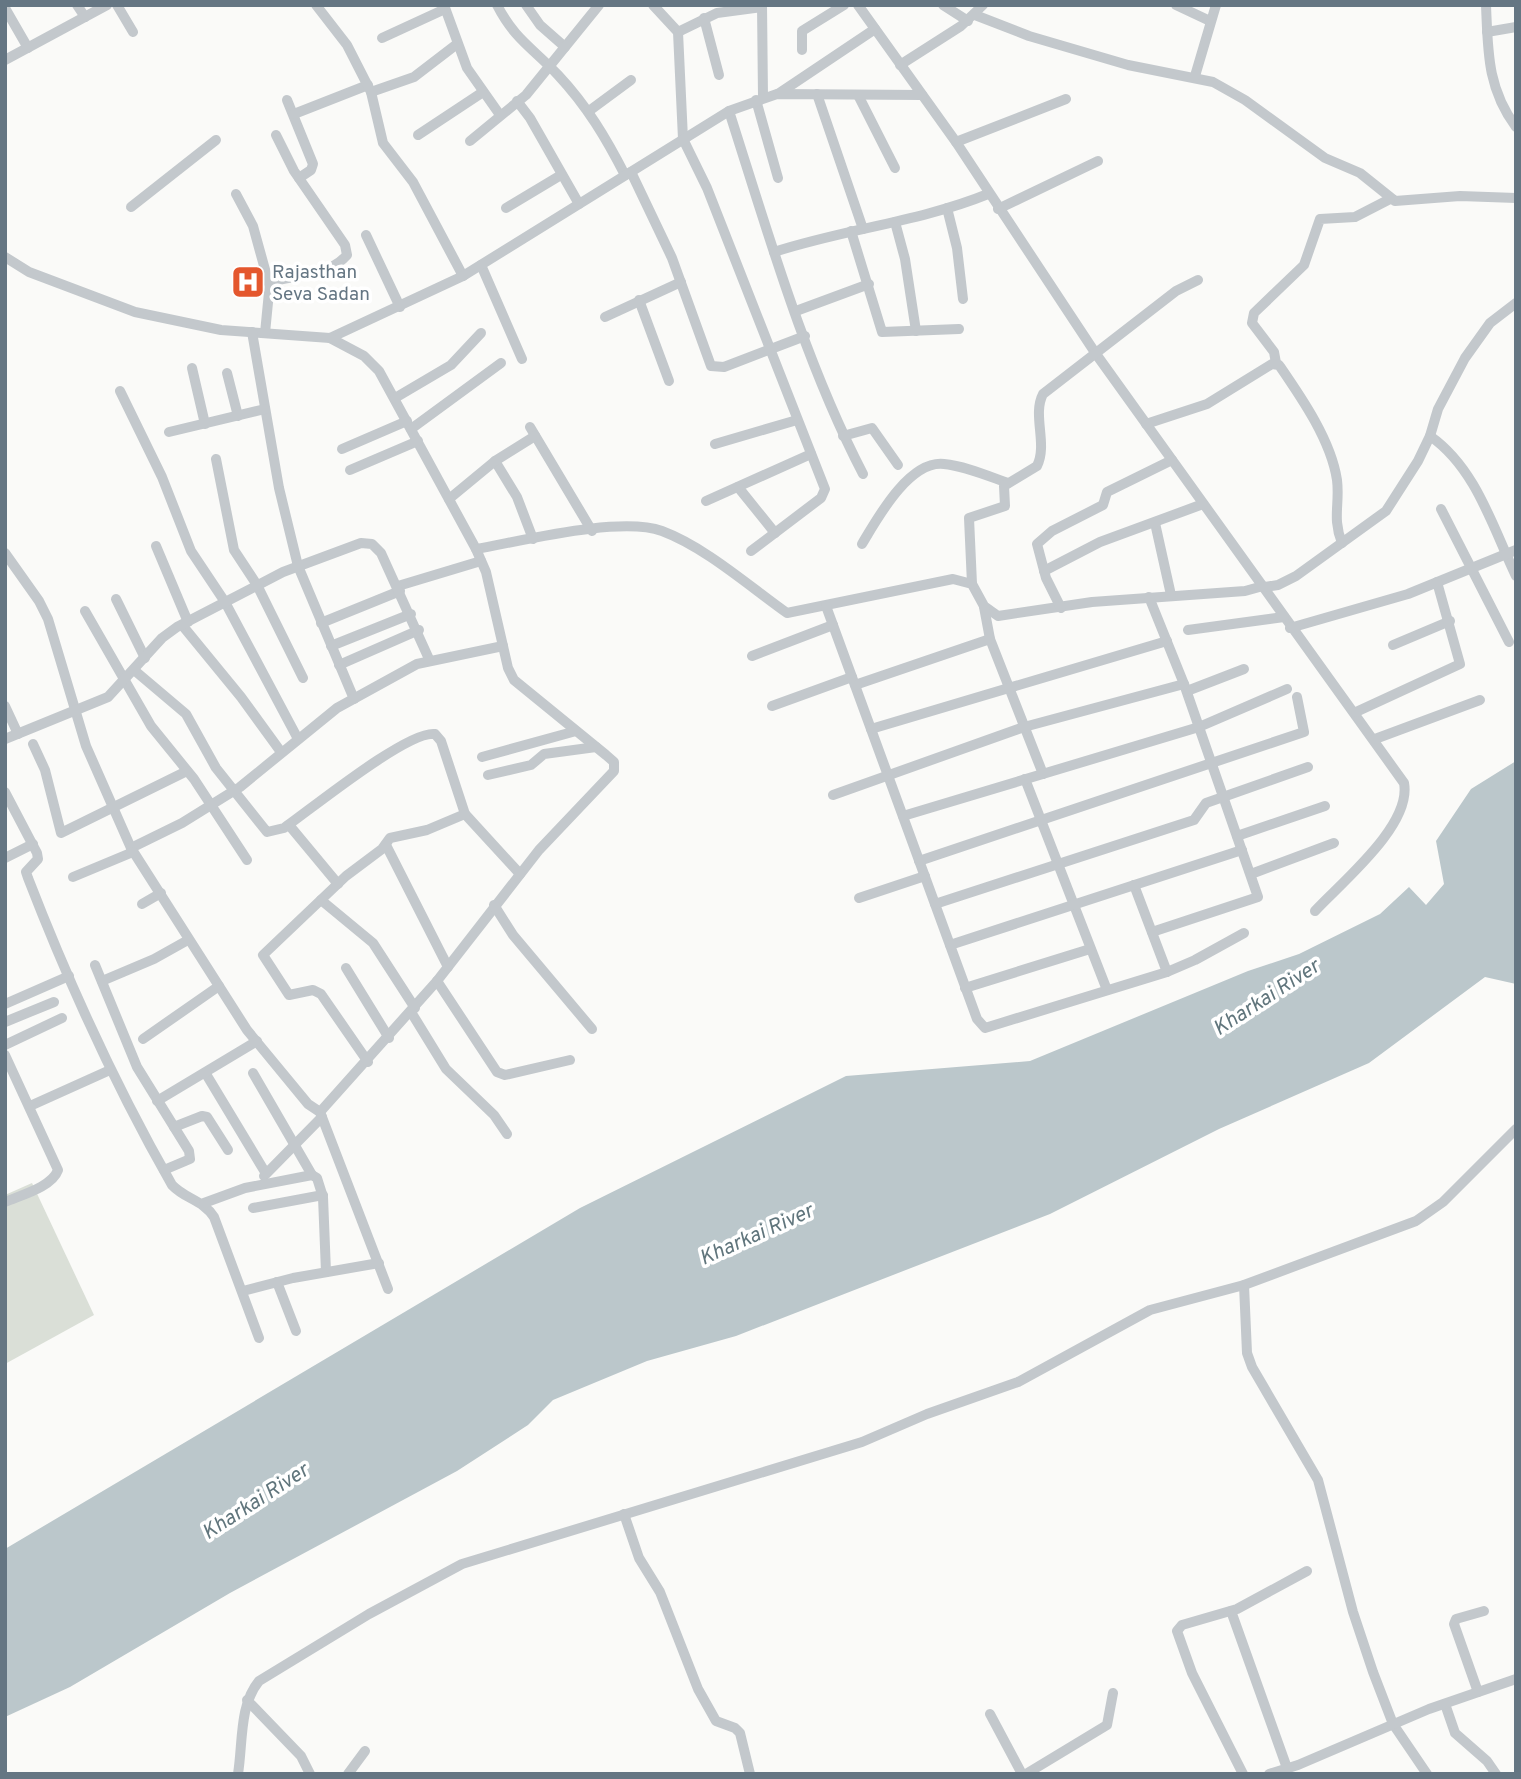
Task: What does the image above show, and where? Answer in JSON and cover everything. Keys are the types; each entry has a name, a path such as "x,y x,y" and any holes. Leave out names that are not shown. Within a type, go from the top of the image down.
{"street":[{"path":"77,5 85,17"},
{"path":"117,5 133,33"},
{"path":"316,5 347,45 369,88 383,143 413,182 463,276"},
{"path":"498,5 512,32 549,66 589,111 628,173 681,282 711,366 724,367 805,336"},
{"path":"526,5 540,25 565,47"},
{"path":"470,141 526,95 599,5"},
{"path":"653,5 678,32 682,139 707,188 771,347 825,494 751,551"},
{"path":"802,50 802,31 844,5"},
{"path":"858,5 956,142 1096,354 1264,587 1290,628 1356,712 1404,783 1403,804 1380,843 1315,911"},
{"path":"943,5 971,18 1128,65 1195,76 1213,82 1245,100 1325,158 1360,173 1390,199 1403,202 1460,196 1516,198"},
{"path":"900,65 971,18 984,5"},
{"path":"1176,5 1210,21"},
{"path":"1195,76 1216,5"},
{"path":"1486,5 1496,95 1516,127"},
{"path":"5,60 105,6"},
{"path":"678,32 717,13 762,6 760,98 778,178"},
{"path":"382,38 444,7 467,68 500,115"},
{"path":"5,8 28,48"},
{"path":"704,18 719,75"},
{"path":"1487,32 1516,27"},
{"path":"777,94 874,29"},
{"path":"294,114 369,88 414,77 457,44"},
{"path":"589,111 631,80"},
{"path":"418,135 483,92"},
{"path":"330,338 463,276 682,139 729,111 760,98 777,94 922,95"},
{"path":"817,94 863,229"},
{"path":"858,94 895,169"},
{"path":"956,142 1066,99"},
{"path":"288,100 313,164 311,170 299,178"},
{"path":"517,101 530,118 579,204"},
{"path":"729,111 774,252 805,336 843,436 863,474"},
{"path":"269,284 275,280 308,275 341,261 347,255 345,246 299,178 276,135"},
{"path":"131,207 216,140"},
{"path":"998,209 1098,161"},
{"path":"506,208 561,175"},
{"path":"236,194 253,226 269,284 265,333"},
{"path":"774,252 947,208 988,194"},
{"path":"1342,543 1335,520 1337,482 1331,457 1276,363 1274,352 1252,323 1254,313 1304,265 1320,219 1355,217 1390,199"},
{"path":"947,208 957,248 963,299"},
{"path":"895,222 908,272 916,331"},
{"path":"851,231 882,332 958,329"},
{"path":"366,235 400,307"},
{"path":"5,257 29,272 135,312 221,330 330,338 373,363 395,398 476,549 514,680 614,762 614,771 520,874 389,1038 321,1115 265,1172 261,1184"},
{"path":"481,265 522,359"},
{"path":"862,544 889,500 927,466 945,464 1007,482 1032,470 1040,460 1041,398 1176,291 1198,280"},
{"path":"605,317 681,282"},
{"path":"796,311 869,284"},
{"path":"639,300 669,381"},
{"path":"984,606 998,616 1149,597 1245,591 1278,585 1296,576 1386,511 1430,436 1438,409 1465,358 1490,323 1516,303"},
{"path":"252,332 298,566 354,699"},
{"path":"395,398 452,365 481,333"},
{"path":"342,449 409,425 501,363"},
{"path":"1146,424 1207,404 1276,363"},
{"path":"192,369 205,424"},
{"path":"227,373 238,416"},
{"path":"120,391 162,477 191,551 225,602 298,738"},
{"path":"169,432 265,409"},
{"path":"715,444 797,420"},
{"path":"843,436 872,428 898,465"},
{"path":"449,499 532,432 592,531"},
{"path":"1430,436 1452,454 1476,487 1516,576"},
{"path":"350,470 418,441"},
{"path":"706,501 811,454"},
{"path":"216,459 231,542 257,585 303,678"},
{"path":"1061,608 1036,548 1041,540 1103,505 1107,492 1172,460"},
{"path":"495,461 517,497 533,539"},
{"path":"1007,482 1004,490 1005,506 968,518 972,584 984,606 990,639 1043,774"},
{"path":"737,487 775,533"},
{"path":"1044,571 1100,542 1203,504"},
{"path":"1441,509 1509,642"},
{"path":"1155,523 1171,595"},
{"path":"476,549 592,531 636,526 648,528 682,540 787,613 953,579 972,584"},
{"path":"5,740 108,697 162,638 185,623 298,566 366,543 381,553 419,630 429,659"},
{"path":"156,546 194,644 241,697 281,752"},
{"path":"1290,628 1372,606 1516,550"},
{"path":"7,559 48,619 75,711 112,810 132,850 188,940 257,1041 308,1104 321,1115 388,1289"},
{"path":"321,623 399,588 481,561"},
{"path":"1356,712 1460,664 1451,621 1437,582"},
{"path":"1149,597 1185,687 1258,897 1152,932"},
{"path":"116,599 145,658"},
{"path":"826,606 965,988 977,1019 985,1028 1167,972 1244,933"},
{"path":"85,611 161,741 212,804 247,860"},
{"path":"331,646 411,614"},
{"path":"1188,630 1284,617"},
{"path":"1393,646 1451,621"},
{"path":"752,656 834,625"},
{"path":"339,665 419,630"},
{"path":"772,706 990,639"},
{"path":"871,730 1167,641"},
{"path":"73,877 132,850 212,804 354,699 429,659 503,646"},
{"path":"833,795 1024,727 1185,687 1244,669"},
{"path":"134,670 187,714 210,759 267,832 276,832 289,825 372,764 429,733 435,734 441,741 465,814 520,874"},
{"path":"903,816 1199,727 1287,689"},
{"path":"919,861 1304,732 1297,696"},
{"path":"1375,739 1480,700"},
{"path":"5,706 18,734"},
{"path":"482,757 576,731"},
{"path":"33,744 45,770 61,833 187,771"},
{"path":"488,775 531,765 544,754 596,747"},
{"path":"934,904 1194,820 1206,803 1308,767"},
{"path":"1025,779 1055,863 1107,990"},
{"path":"5,792 33,844 38,859 26,872 28,878 110,1070 178,1192 204,1203 214,1217 259,1338"},
{"path":"1237,836 1325,806"},
{"path":"368,1062 321,994 313,990 289,995 263,955 338,884 386,845 390,838 427,830 465,814"},
{"path":"289,825 338,884"},
{"path":"1251,874 1334,843"},
{"path":"5,858 33,844"},
{"path":"386,845 448,967"},
{"path":"950,945 1242,850"},
{"path":"859,898 925,876"},
{"path":"1135,886 1167,972"},
{"path":"142,904 161,893"},
{"path":"321,900 373,943 446,1069 494,1115 507,1134"},
{"path":"495,905 513,935 592,1029"},
{"path":"102,981 154,959 188,940"},
{"path":"965,988 1090,949"},
{"path":"95,965 132,1056 191,1157 164,1170"},
{"path":"346,968 389,1038"},
{"path":"5,1004 69,976"},
{"path":"437,981 481,1052 501,1074 570,1060"},
{"path":"143,1039 219,986"},
{"path":"5,1022 54,1002"},
{"path":"5,1045 62,1018"},
{"path":"157,1101 257,1041"},
{"path":"5,1202 40,1186 58,1174 57,1166 30,1106 6,1059"},
{"path":"30,1106 110,1070"},
{"path":"206,1073 265,1172"},
{"path":"253,1073 293,1144 312,1175 317,1178 323,1195 326,1272"},
{"path":"174,1127 204,1116 228,1150"},
{"path":"238,1774 247,1700 259,1681 450,1569 862,1443 927,1415 1018,1382 1150,1310 1244,1285 1416,1221 1443,1202 1516,1129"},
{"path":"204,1203 261,1184 312,1175"},
{"path":"253,1208 323,1195"},
{"path":"243,1291 379,1263"},
{"path":"277,1282 296,1331"},
{"path":"1244,1285 1247,1353 1259,1381 1318,1480 1353,1612 1393,1724 1427,1774"},
{"path":"624,1514 639,1558 660,1592 711,1715 740,1733 750,1774"},
{"path":"1243,1774 1192,1673 1177,1631 1182,1625 1231,1611 1307,1572"},
{"path":"1231,1611 1287,1768"},
{"path":"1478,1692 1454,1624 1456,1619 1484,1611"},
{"path":"1269,1774 1287,1768 1300,1769 1393,1724 1516,1679"},
{"path":"990,1714 1024,1774 1107,1725 1113,1693"},
{"path":"247,1700 301,1756 310,1774"},
{"path":"1445,1704 1455,1733 1488,1761 1496,1774"},
{"path":"348,1774 365,1751"}],"shaded area":[{"path":"32,1183 94,1315 5,1364 5,1195"}],"water":[{"name":"Kharkai River","path":"1516,761 1516,984 1485,977 1369,1063 1219,1129 1050,1214 736,1336 647,1361 553,1400 528,1425 457,1471 230,1593 70,1687 5,1717 5,1549 580,1208 846,1076 1030,1061 1248,971 1299,954 1380,914 1409,887 1426,905 1444,884 1436,841 1471,789"}],"place":[{"name":"Rajasthan Seva Sadan","path":"248,282"}]}
